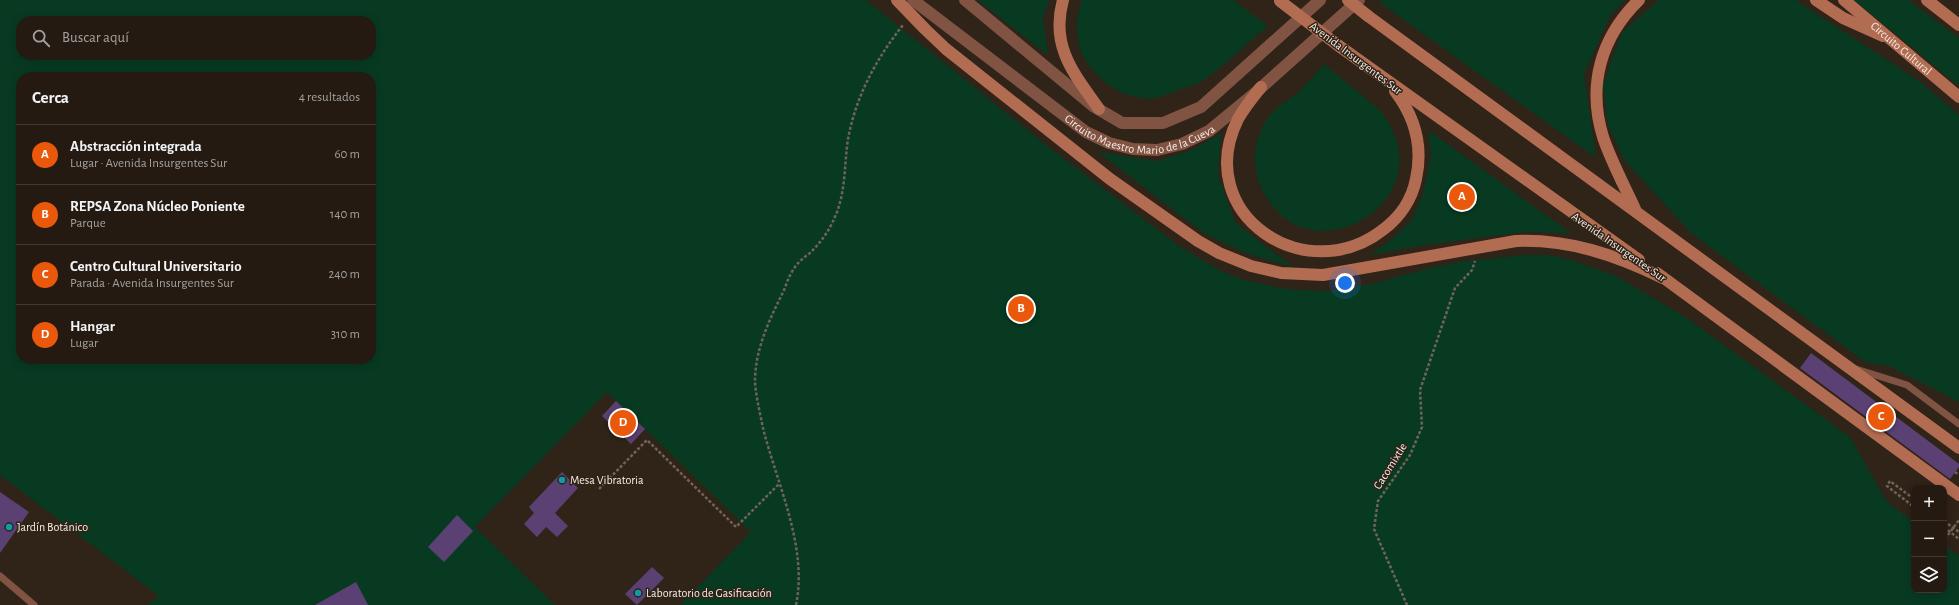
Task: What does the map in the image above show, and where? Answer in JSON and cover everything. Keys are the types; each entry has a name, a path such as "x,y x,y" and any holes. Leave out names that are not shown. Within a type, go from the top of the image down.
{"main road":[{"path":"897,0 946,49 1110,179 1198,241 1229,258 1251,266 1281,273 1316,275 1516,241 1563,243 1614,256 1663,278"},
{"path":"1063,0 1059,30 1063,50 1072,72 1099,109"},
{"name":"Avenida Insurgentes Sur","path":"1279,0 1390,83 1663,278 1959,495"},
{"path":"1348,0 1959,448"},
{"path":"1636,211 1603,137 1597,106 1597,89 1600,67 1607,44 1622,18 1639,0"},
{"path":"1816,0 1861,27 1893,40"},
{"name":"Circuito Cultural","path":"1844,0 1959,97"},
{"path":"1927,0 1958,22"},
{"path":"1261,87 1239,118 1231,139 1228,163 1231,187 1240,209 1262,232 1295,248 1320,252 1343,250 1366,242 1388,226 1405,207 1410,197 1414,187 1418,165 1416,132 1406,107 1390,83"}],"street":[{"name":"Circuito Maestro Mario de la Cueva","path":"913,0 1086,132 1109,143 1133,149 1157,150 1182,144 1209,131 1359,0"},
{"name":"Circuito Maestro Mario de la Cueva","path":"965,0 1099,109 1122,123 1163,123 1201,107 1320,0"}],"lane":[{"path":"1851,368 1907,385 1959,424"},
{"path":"0,576 34,605"}],"path":[{"path":"796,605 799,585 796,548 788,511 779,484 757,399 756,364 764,335 788,278 795,267 820,243 834,220 842,195 848,139 860,96 879,58 911,15"},
{"name":"Cacomixtle","path":"1407,605 1374,529 1378,501 1410,455 1422,427 1420,390 1455,288 1472,270 1479,247"},
{"path":"599,489 647,440 736,527 779,484"},
{"path":"1955,472 1959,475"},
{"path":"1911,497 1890,481 1886,486 1911,505"},
{"path":"1947,536 1959,520"},
{"path":"1947,523 1959,532"},
{"path":"1947,530 1959,539"}],"green space":[{"path":"0,0 866,0 1046,145 1179,246 1219,270 1241,279 1285,289 1329,291 1372,284 1429,268 1465,261 1526,255 1549,255 1572,260 1616,276 1687,318 1850,437 1887,502 1911,520 1911,593 1947,593 1947,546 1959,556 1959,605 680,605 751,532 607,392 475,527 555,605 148,605 159,596 0,475"},
{"path":"977,0 1049,0 1043,18 1048,55"},
{"path":"1082,0 1233,0 1268,26 1219,69 1200,83 1156,98 1138,97 1120,92 1112,87 1098,76 1086,62 1079,45 1077,27 1079,9"},
{"path":"1382,0 1625,0 1610,16 1584,74 1596,158 1379,2"},
{"path":"1659,0 1795,0 1918,80 1959,115 1959,402 1889,366 1865,362 1691,233 1625,161 1608,125 1603,85 1622,32"},
{"path":"1854,0 1908,0 1959,38 1959,86"},
{"path":"1324,64 1380,110 1397,143 1398,174 1385,200 1363,220 1336,230 1307,229 1280,215 1260,185 1257,177 1255,161 1259,136 1269,116 1277,108 1300,91"},
{"path":"1428,130 1571,233 1525,232 1424,245 1370,255 1392,239 1412,220 1422,197 1431,156"},
{"path":"1221,133 1218,175 1235,222 1267,248 1296,268 1245,253 1205,234 1098,152 1157,161 1192,150"}],"building":[{"path":"1811,353 1959,464 1959,467 1950,479 1800,368"},
{"path":"616,401 645,429 631,444 602,416"},
{"path":"562,472 578,488 555,513 568,526 557,537 546,527 537,537 524,524 534,513 529,507"},
{"name":"Jardín Botánico","path":"0,492 29,512 0,553"},
{"path":"457,515 473,531 444,562 428,547"},
{"path":"652,567 664,578 637,605 625,594"},
{"path":"356,582 368,605 315,605"}],"place":[{"name":"Abstracción integrada","path":"1462,197"},
{"name":"REPSA Zona Núcleo Poniente","path":"1021,309"},
{"name":"Centro Cultural Universitario","path":"1881,417"},
{"name":"Hangar","path":"623,423"},
{"name":"Mesa Vibratoria","path":"562,480"},
{"name":"Jardín Botánico","path":"9,527"},
{"name":"Laboratorio de Gasificación","path":"638,593"}]}
